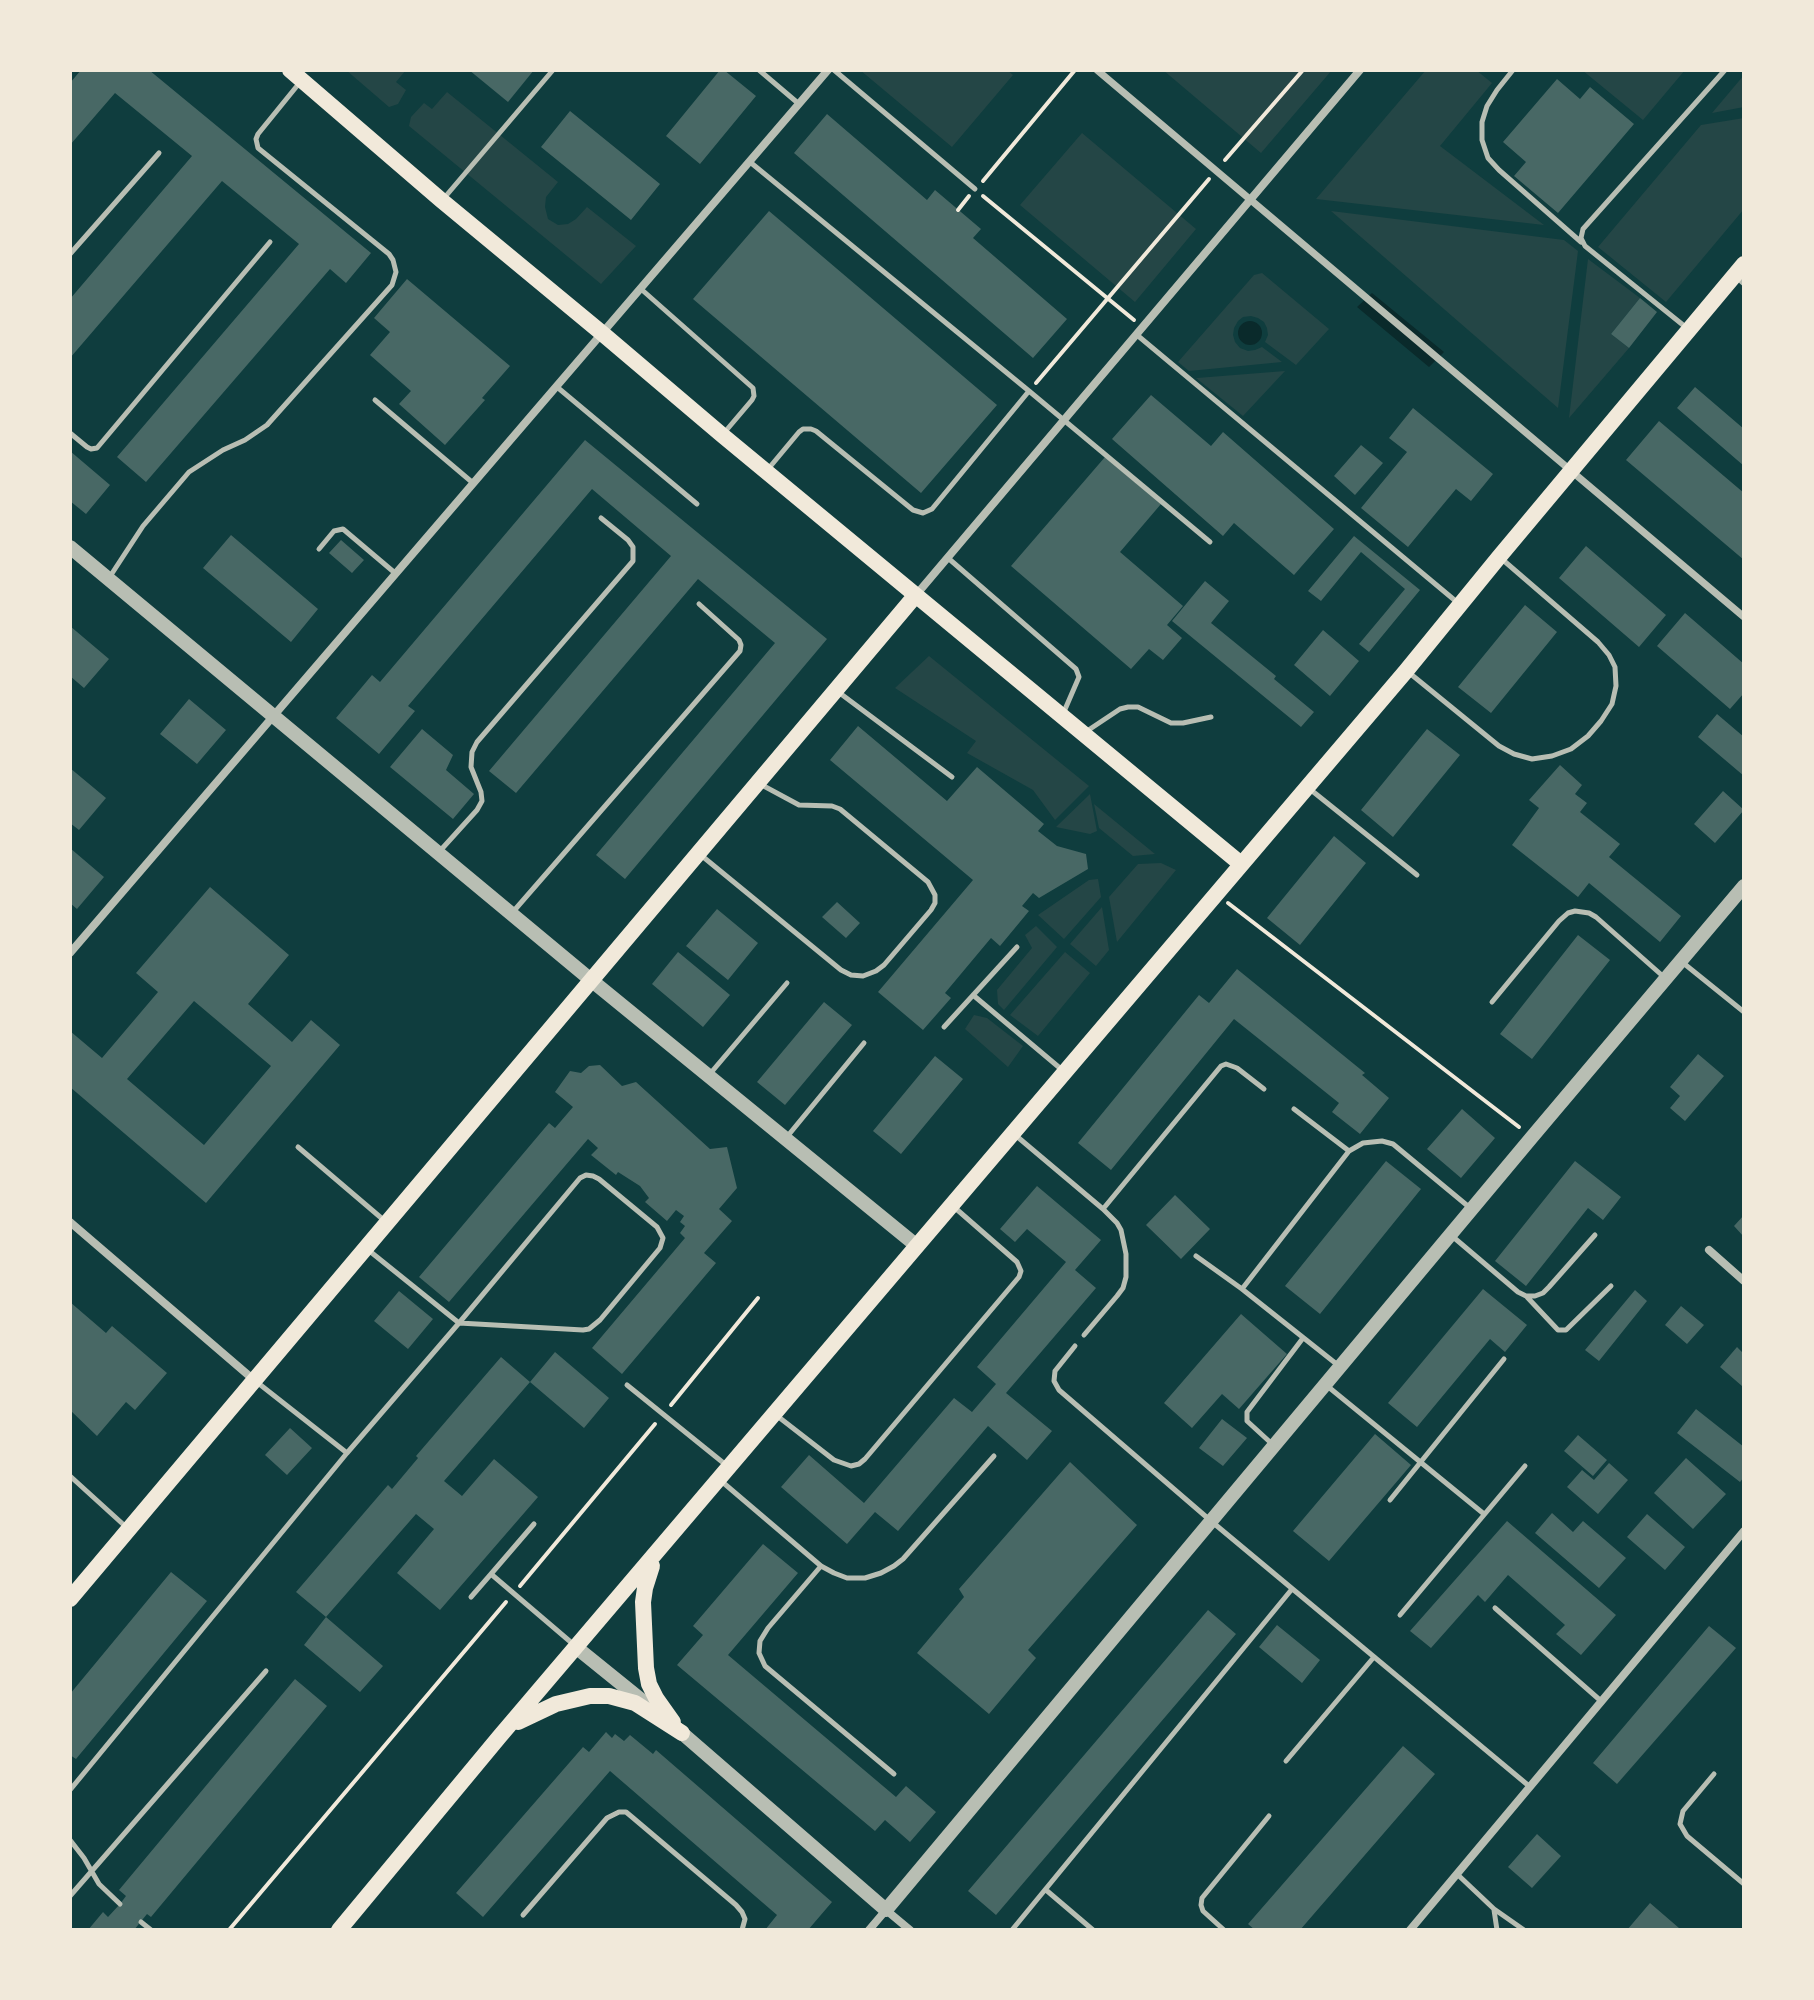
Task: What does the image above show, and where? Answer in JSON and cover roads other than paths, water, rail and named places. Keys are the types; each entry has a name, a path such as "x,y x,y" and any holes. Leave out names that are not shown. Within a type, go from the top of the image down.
{"main road":[{"path":"294,73 766,472 1241,864"},
{"path":"339,1930 500,1736 1406,671 1689,330 1741,275"},
{"path":"72,1591 129,1529 915,596"},
{"path":"658,1553 648,1576 643,1602 646,1668 656,1698 682,1733"},
{"path":"500,1736 542,1709 590,1696 609,1696 635,1703 682,1733"}],"street":[{"path":"70,953 828,70"},
{"path":"1097,70 1744,617"},
{"path":"915,596 1360,70"},
{"path":"70,547 917,1246"},
{"path":"869,1930 1744,886"},
{"path":"70,1222 255,1380"},
{"path":"1709,1250 1744,1281"},
{"path":"1410,1930 1744,1531"},
{"path":"577,1648 682,1733 910,1930"}],"lane":[{"path":"441,200 553,70"},
{"path":"759,70 799,104"},
{"path":"834,70 975,189"},
{"path":"1513,70 1487,106 1482,122 1482,140 1488,158 1582,243 1689,330"},
{"path":"1582,243 1583,229 1725,70"},
{"path":"109,578 143,526 189,472 267,425 392,285 396,272 389,254 258,148 258,134 294,73"},
{"path":"70,254 159,153"},
{"path":"750,161 1210,542"},
{"path":"70,433 87,447 97,448 270,242"},
{"path":"640,289 753,388 752,400 722,435"},
{"path":"1140,331 1459,605"},
{"path":"557,387 697,504"},
{"path":"766,472 799,432 811,429 913,510 923,513 932,509 1029,391"},
{"path":"375,400 474,484"},
{"path":"439,853 482,801 471,767 472,752 477,742 633,561 633,547 628,540 601,518"},
{"path":"319,549 334,531 343,529 396,574"},
{"path":"1406,671 1499,746 1532,759 1571,749 1601,721 1612,704 1616,686 1615,667 1609,655 1499,557"},
{"path":"948,558 1076,669 1078,682 1062,715"},
{"path":"512,914 740,651 739,640 699,604"},
{"path":"836,690 952,777"},
{"path":"1084,733 1128,707 1138,707 1171,723 1211,717"},
{"path":"698,853 851,975 863,976 884,965 931,910 935,895 928,882 840,809 799,805 758,782"},
{"path":"1308,786 1417,875"},
{"path":"1492,1002 1559,921 1575,911 1596,917 1666,979"},
{"path":"944,1027 1017,947"},
{"path":"1681,962 1744,1012"},
{"path":"709,1076 787,983"},
{"path":"973,995 1065,1072"},
{"path":"785,1139 864,1043"},
{"path":"1103,1209 1221,1066 1226,1064 1237,1068 1264,1089"},
{"path":"1294,1109 1349,1151"},
{"path":"1013,1133 1103,1209 1121,1230 1126,1254 1123,1288 1084,1335"},
{"path":"1242,1289 1349,1151 1363,1143 1382,1141 1393,1144 1472,1209"},
{"path":"298,1147 387,1223"},
{"path":"70,1790 347,1453 459,1323 575,1183 586,1175 599,1179 661,1232 663,1238 660,1248 600,1320 589,1329 576,1330 459,1323 366,1248"},
{"path":"775,1414 834,1460 851,1466 859,1464 876,1448 1017,1281 1021,1271 1017,1262 952,1205"},
{"path":"1451,1235 1526,1296 1558,1330 1566,1330 1611,1286"},
{"path":"1526,1296 1543,1293 1595,1235"},
{"path":"1196,1256 1340,1367"},
{"path":"1274,1445 1247,1421 1247,1412 1303,1338"},
{"path":"1075,1346 1055,1371 1056,1387 1211,1521 1529,1786"},
{"path":"1390,1500 1504,1359"},
{"path":"255,1380 347,1453"},
{"path":"1325,1384 1484,1514"},
{"path":"627,1385 663,1415 821,1566 847,1578 865,1578 881,1573 903,1559 994,1456"},
{"path":"1400,1615 1525,1466"},
{"path":"70,1476 129,1529"},
{"path":"471,1597 534,1524"},
{"path":"821,1566 763,1635 759,1647 762,1660 776,1676 894,1774"},
{"path":"491,1574 577,1648"},
{"path":"1012,1930 1292,1589"},
{"path":"1495,1608 1601,1701"},
{"path":"1286,1761 1374,1657"},
{"path":"70,1896 266,1671"},
{"path":"1714,1774 1683,1811 1680,1824 1687,1836 1744,1884"},
{"path":"523,1915 607,1818 626,1812 736,1905 745,1919 742,1930"},
{"path":"1224,1930 1203,1911 1202,1898 1269,1816"},
{"path":"70,1840 91,1873 120,1904"},
{"path":"1457,1874 1494,1909 1524,1930"},
{"path":"1046,1890 1093,1930"},
{"path":"1494,1909 1497,1930"},
{"path":"141,1922 151,1930"}]}
